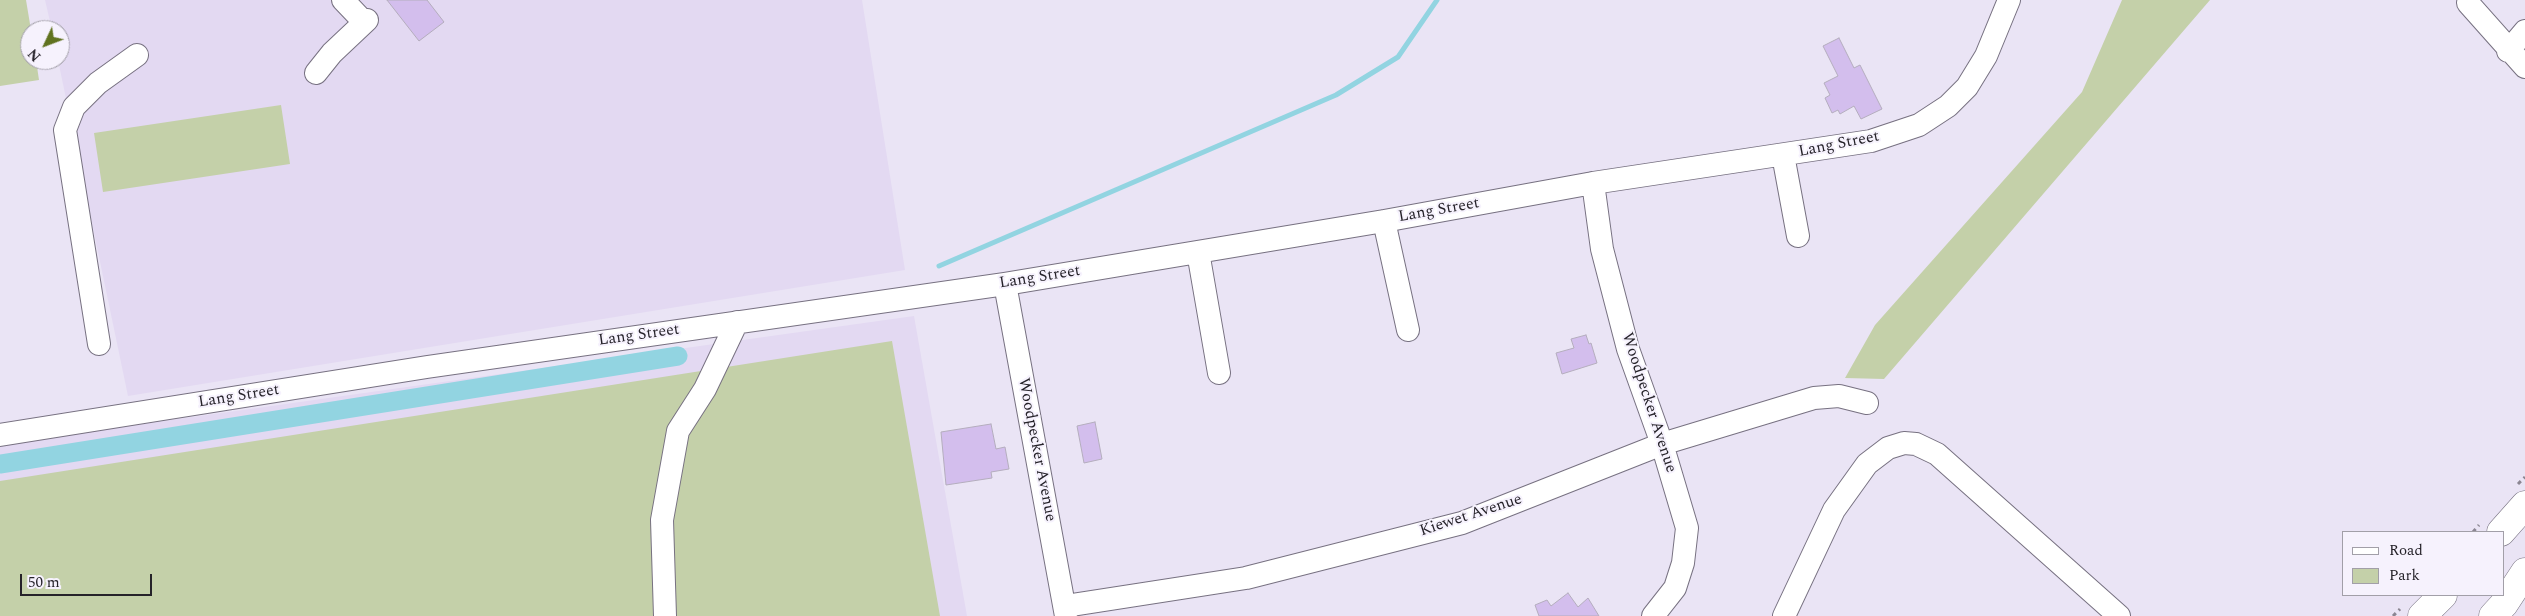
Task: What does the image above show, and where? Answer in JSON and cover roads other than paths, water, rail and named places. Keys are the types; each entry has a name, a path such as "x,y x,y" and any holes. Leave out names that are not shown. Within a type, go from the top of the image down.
{"main road":[{"path":"2502,531 2525,505"},
{"path":"2493,616 2504,604 2525,572"},
{"path":"2422,616 2442,596"}],"street":[{"path":"316,73 332,52 365,21 343,0"},
{"name":"Lang Street","path":"0,435 427,367 1005,284 1384,221 1593,183 1871,141 1919,125 1948,106 1967,87 1986,56 2009,0"},
{"path":"2467,1 2518,44 2525,67"},
{"path":"99,344 65,130 74,107 98,82 137,55"},
{"path":"1783,155 1798,236"},
{"name":"Woodpecker Avenue","path":"1593,183 1602,249 1628,349 1662,444 1687,528 1683,563 1675,588 1653,616"},
{"path":"1384,221 1408,330"},
{"path":"1198,252 1219,373"},
{"name":"Woodpecker Avenue","path":"1005,284 1066,611"},
{"path":"666,616 662,520 678,431 705,389 737,322"},
{"name":"Kiewet Avenue","path":"1066,611 1246,578 1462,523 1662,444 1814,398 1839,396 1867,403"},
{"path":"1784,616 1834,510 1868,464 1888,448 1904,443 1916,444 1937,454 2119,616"}],"waterway":[{"path":"939,266 1336,95 1398,57 1437,0"},
{"path":"0,464 678,356"}]}
